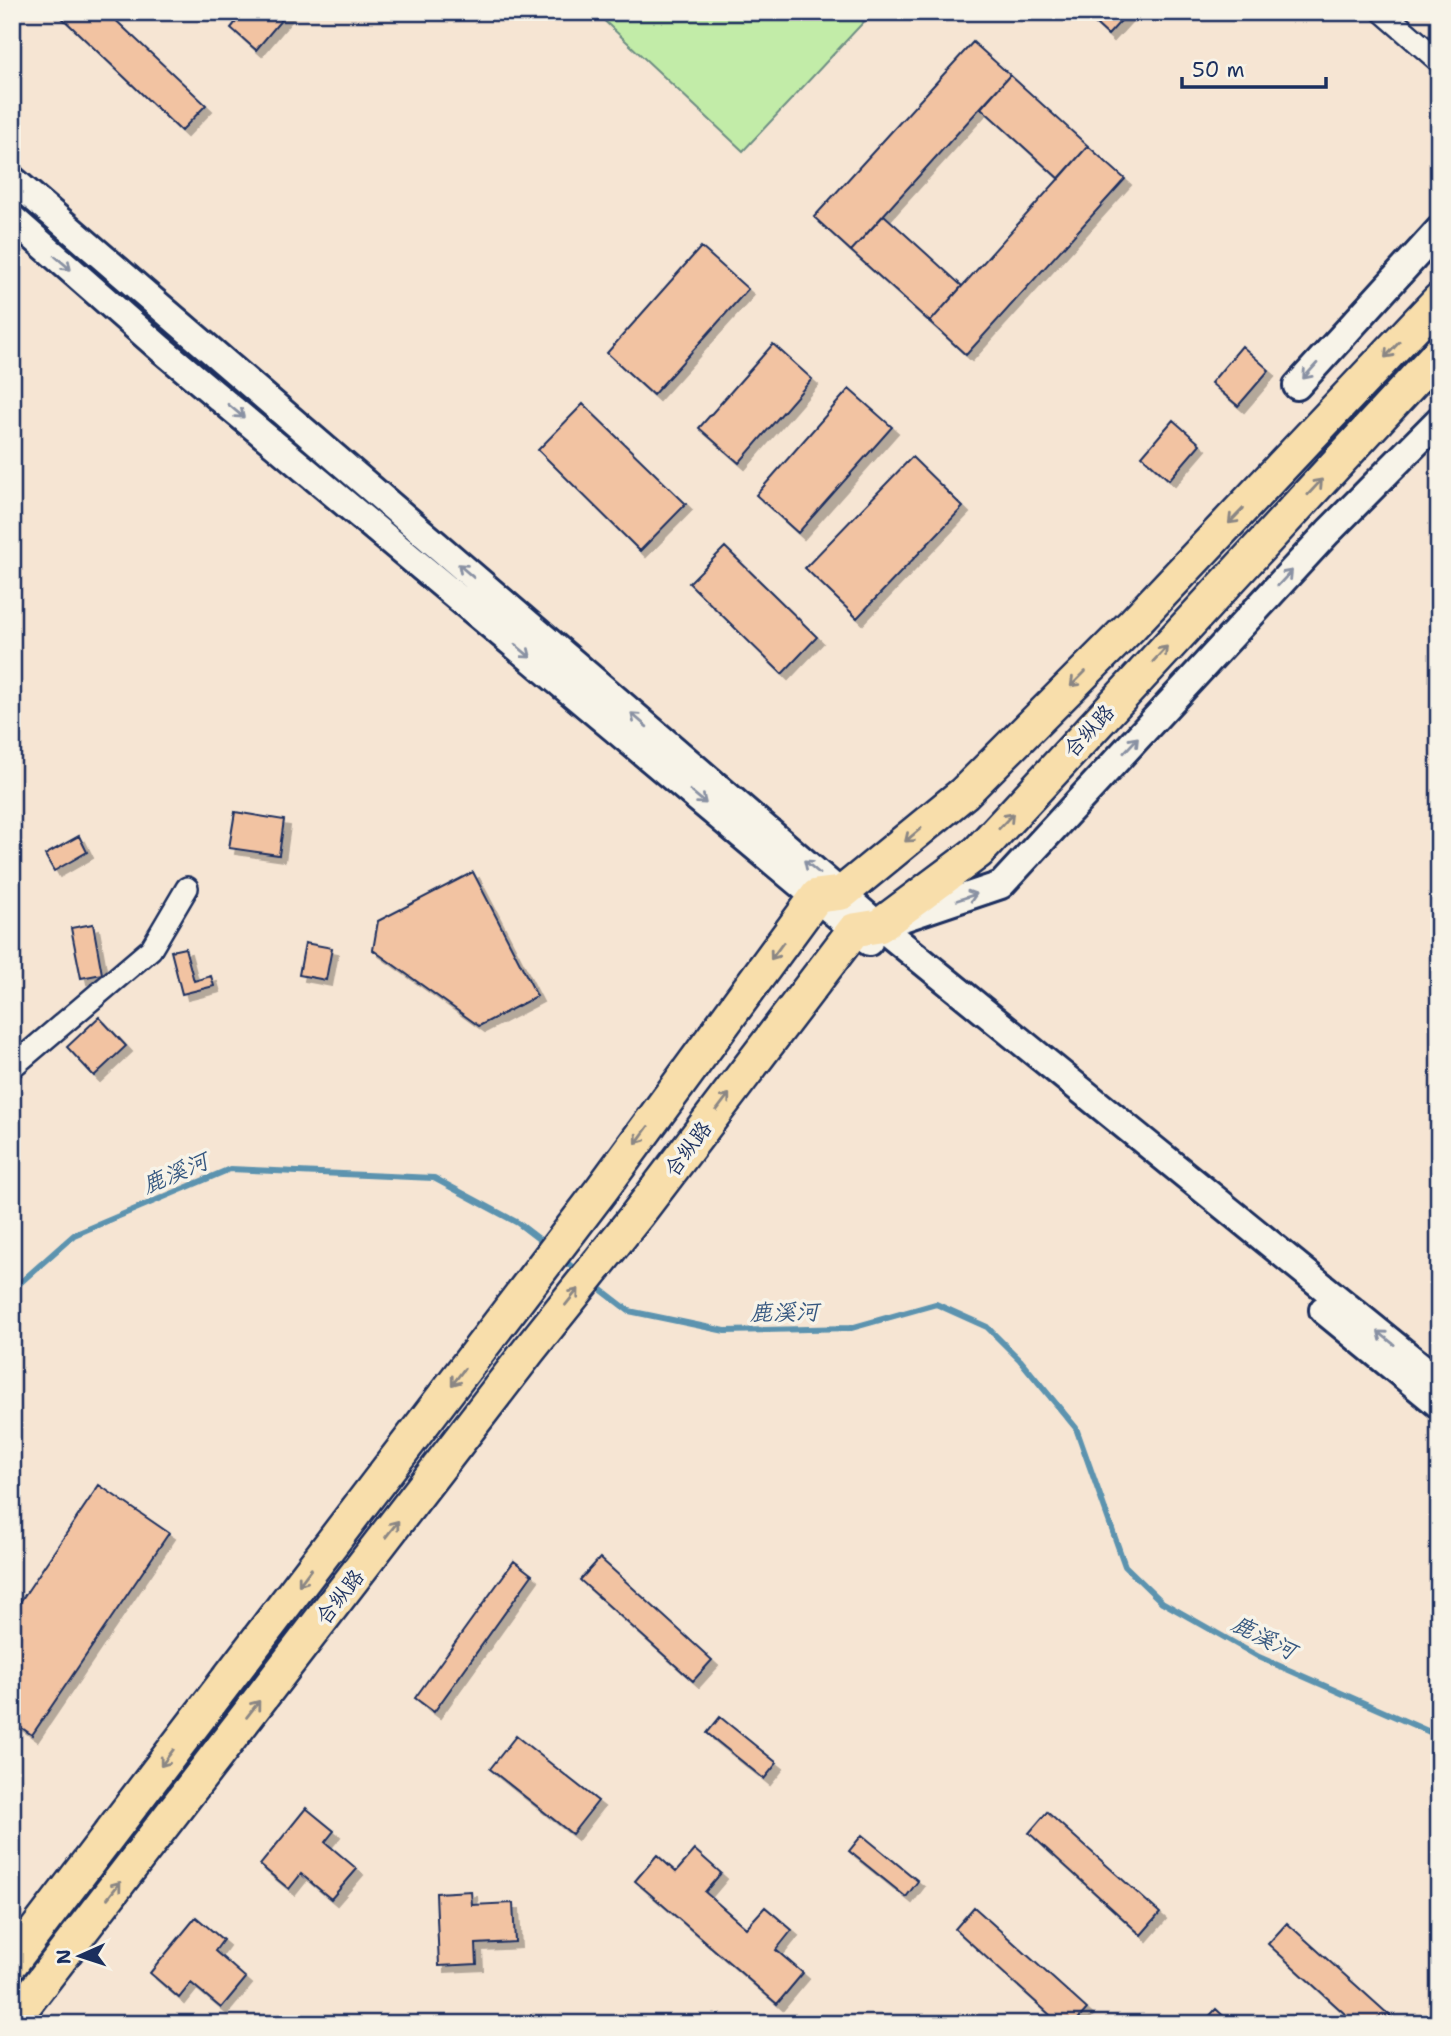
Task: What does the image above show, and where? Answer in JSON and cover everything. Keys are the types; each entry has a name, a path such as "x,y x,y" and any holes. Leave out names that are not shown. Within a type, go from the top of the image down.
{"main road":[{"name":"合纵路","path":"12,1962 499,1322 830,895 964,793 1131,626 1439,300"},
{"name":"合纵路","path":"12,2021 529,1350 866,928 978,852 1439,352"}],"street":[{"path":"1383,12 1439,61"},
{"path":"12,179 971,1021 1439,1405"},
{"path":"12,218 161,349 830,895"},
{"path":"1297,386 1439,230"},
{"path":"866,928 1001,885 1328,532 1439,420"},
{"path":"12,1067 151,948 187,888"},
{"path":"866,928 1439,1381"}],"green space":[{"path":"595,12 873,12 743,151"}],"building":[{"path":"56,12 107,12 206,105 181,131"},
{"path":"244,12 288,12 256,50 231,28"},
{"path":"1083,12 1129,12 1108,35"},
{"path":"973,42 1010,75 851,251 814,217"},
{"path":"1010,75 1088,146 1059,179 981,108"},
{"path":"1088,146 1125,179 966,355 930,322"},
{"path":"884,215 962,286 930,322 851,251"},
{"path":"701,247 748,289 653,395 607,353"},
{"path":"773,344 812,379 739,463 699,428"},
{"path":"1242,346 1269,370 1238,406 1211,383"},
{"path":"849,389 892,427 798,533 756,495"},
{"path":"583,404 686,504 640,551 538,450"},
{"path":"1173,420 1200,444 1169,480 1142,456"},
{"path":"912,457 963,507 857,618 805,568"},
{"path":"725,547 817,637 782,674 689,583"},
{"path":"235,812 284,820 279,855 229,848"},
{"path":"79,836 87,852 54,871 45,855"},
{"path":"473,872 537,996 479,1026 373,950 378,921"},
{"path":"93,924 102,974 81,978 71,928"},
{"path":"305,943 332,948 326,980 299,975"},
{"path":"185,948 194,981 211,976 214,986 182,994 171,951"},
{"path":"99,1017 126,1046 94,1076 67,1047"},
{"path":"99,1485 169,1533 32,1735 12,1721 12,1614"},
{"path":"600,1558 712,1660 693,1681 580,1580"},
{"path":"514,1561 532,1575 434,1712 415,1698"},
{"path":"720,1717 777,1763 764,1779 707,1733"},
{"path":"516,1736 598,1801 572,1834 490,1769"},
{"path":"306,1808 334,1831 325,1842 357,1869 331,1899 301,1874 289,1889 260,1865"},
{"path":"1047,1812 1160,1913 1141,1935 1029,1833"},
{"path":"862,1835 918,1881 906,1897 849,1851"},
{"path":"695,1850 721,1873 705,1892 746,1928 765,1907 792,1930 776,1950 803,1973 777,2004 635,1881 657,1855 676,1872"},
{"path":"471,1891 472,1905 513,1903 515,1942 476,1944 477,1964 439,1966 436,1893"},
{"path":"974,1907 1087,2009 1074,2024 1060,2024 955,1929"},
{"path":"196,1917 223,1940 215,1951 246,1978 221,2008 191,1983 179,1998 150,1973"},
{"path":"1287,1923 1399,2024 1356,2024 1268,1944"},
{"path":"1216,2009 1232,2024 1202,2024"},
{"path":"569,2018 569,2024 533,2024 533,2020"}],"waterway":[{"name":"鹿溪河","path":"12,1290 74,1235 230,1169 434,1178 518,1223 548,1246"},
{"name":"鹿溪河","path":"561,1258 580,1273"},
{"name":"鹿溪河","path":"594,1284 629,1311 725,1331 851,1328 936,1304 987,1327 1020,1360 1076,1428 1125,1566 1162,1602 1259,1657 1439,1736"}]}
